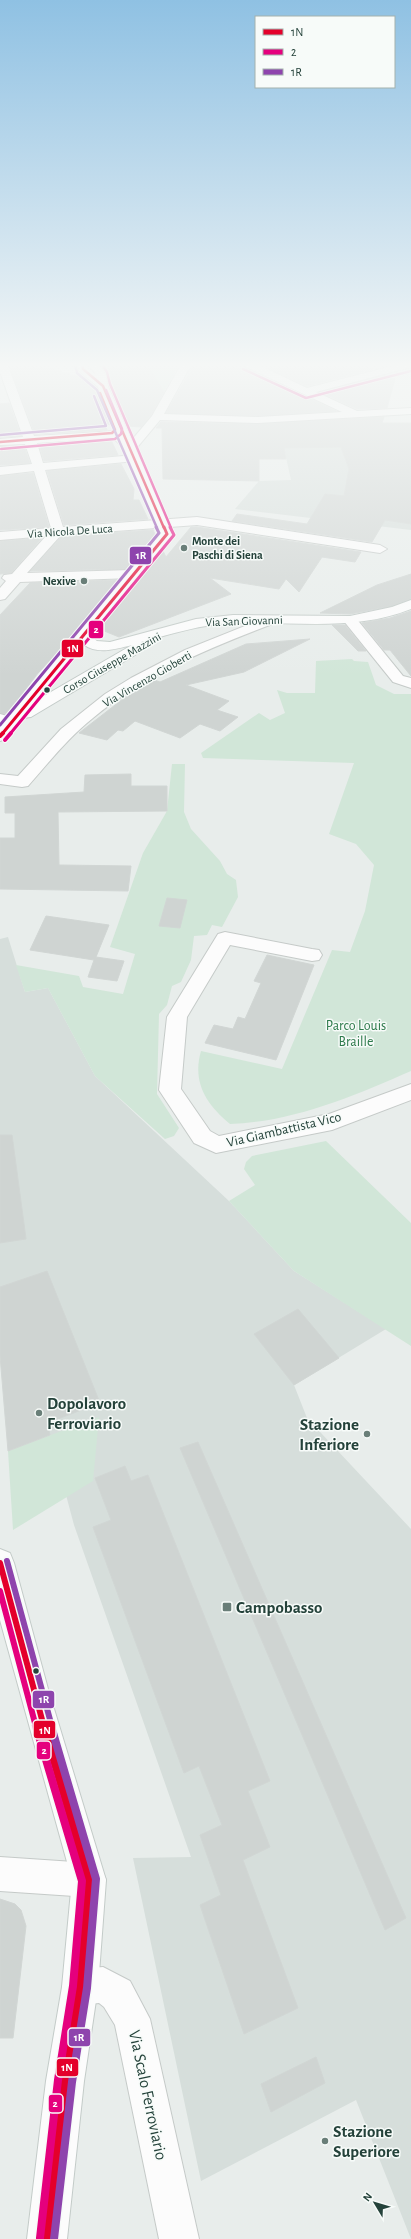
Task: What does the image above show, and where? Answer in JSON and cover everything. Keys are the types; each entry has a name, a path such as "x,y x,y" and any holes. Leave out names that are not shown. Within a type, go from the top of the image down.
{"street":[{"path":"0,471 41,467"},
{"path":"139,467 163,524"},
{"path":"0,596 18,578 58,531 38,468"},
{"name":"Via Nicola De Luca","path":"0,536 197,521 380,549"},
{"name":"Corso Giuseppe Mazzini","path":"0,736 6,720 82,636 132,574 167,534 163,524"},
{"path":"0,578 132,574"},
{"name":"Via San Giovanni","path":"82,636 93,645 110,646 196,623 233,619 350,620 396,610 411,604"},
{"name":"Via Vincenzo Gioberti","path":"0,779 22,782 67,732 111,697 172,662 270,620"},
{"path":"350,620 398,680 411,683"},
{"name":"Corso Giuseppe Mazzini","path":"6,720 171,629"},
{"name":"Via Giambattista Vico","path":"312,955 225,938 177,1017 170,1090 202,1137 216,1145 332,1122 411,1092"},
{"path":"0,1563 33,1689 89,1880 80,1987 65,2081 47,2239"},
{"path":"0,1874 89,1880"},
{"name":"Via Scalo Ferroviario","path":"80,1987 103,1984 117,1994 132,2019 179,2239"}],"shaded area":[{"path":"288,467 411,467 411,530 235,509 259,481 291,480"},
{"path":"8,937 25,992 48,988 95,1076 229,1201 294,1271 386,1329 294,1385 307,1418 411,1529 411,2239 356,2100 201,2181 133,1858 191,1857 74,1525 50,1435 0,1344 0,939"}],"green space":[{"name":"Parco Louis Braille","path":"352,659 354,661 368,662 376,685 394,694 411,694 411,1071 368,1090 300,1113 254,1122 230,1124 214,1109 203,1092 198,1073 201,1051 282,1069 332,950 350,952 365,911 374,865 356,844 329,834 354,763 203,758 201,753 259,713 270,720 285,713 277,690 287,693 315,693 316,661"},
{"path":"172,764 185,764 184,812 191,829 220,861 227,874 236,880 238,897 222,927 212,925 207,935 194,936 191,960 181,982 172,986 167,1005 159,1014 157,1094 179,1128 174,1136 165,1139 95,1076 48,988 25,992 16,965 79,976 83,987 123,994 135,954 110,947 143,853 167,811"},
{"path":"326,1141 411,1223 411,1346 294,1271 229,1201 255,1185 244,1169 246,1162 252,1156"},
{"path":"99,1417 93,1481 13,1530 8,1451"}],"building":[{"path":"84,467 123,467 134,489 133,500 139,500 148,519 64,525 47,471"},
{"path":"163,467 259,467 259,481 163,479"},
{"path":"348,467 411,467 411,524 385,520 372,542 232,521 237,514 307,524 325,494 344,496"},
{"path":"33,473 49,527 0,530 0,476"},
{"path":"191,527 361,552 355,562 322,557 299,592 286,579 279,589 210,578 231,594 119,637 97,628 162,549 166,557"},
{"path":"153,530 156,536 129,569 30,571 62,536"},
{"path":"42,538 11,573 0,574 0,541"},
{"path":"411,574 411,599 392,606 350,614 320,613 377,585"},
{"path":"120,580 75,634 38,673 7,714 0,713 0,615 30,583"},
{"path":"411,611 411,676 390,650 384,650 362,623 390,618"},
{"path":"332,625 345,625 366,651 358,651"},
{"path":"310,639 244,672 186,685 229,701 217,710 238,717 220,731 200,724 180,738 135,721 123,731 118,730 107,740 79,733 128,695 152,679 160,682 246,644"},
{"path":"131,774 131,786 167,786 167,811 58,812 59,865 131,866 128,891 0,889 0,838 15,838 15,813 5,813 5,797 84,792 85,775"},
{"path":"167,898 187,900 180,928 159,926"},
{"path":"46,916 109,925 96,957 124,961 117,981 88,977 94,960 30,950"},
{"path":"267,955 314,965 276,1060 205,1043 214,1025 233,1029 238,1017 245,1019 261,983 254,981"},
{"path":"0,1135 12,1135 26,1239 0,1243"},
{"path":"47,1271 100,1403 47,1423 50,1435 8,1451 0,1356 0,1287"},
{"path":"298,1309 339,1358 294,1385 254,1334"},
{"path":"198,1442 406,1918 385,1930 180,1448"},
{"path":"125,1466 131,1481 148,1475 270,1781 248,1791 270,1847 243,1860 298,2008 244,2034 200,1905 221,1895 200,1835 222,1825 199,1766 184,1773 93,1527 111,1520 95,1478"},
{"path":"0,1899 15,1904 21,1910 26,1926 13,2038 0,2038"},
{"path":"316,2057 325,2083 271,2112 261,2084"}],"transit line":[{"name":"1R","path":"0,725 159,533 131,467"},
{"name":"1N","path":"0,736 167,534 138,467"},
{"name":"2","path":"5,740 174,535 145,467"},
{"name":"1R","path":"7,1561 40,1687 96,1879 87,1988 72,2082 54,2239"},
{"name":"1N","path":"0,1563 33,1689 89,1880 80,1987 65,2081 47,2239"},
{"name":"2","path":"0,1591 26,1691 82,1881 73,1986 58,2080 40,2238"}],"place":[{"name":"Monte dei Paschi di Siena","path":"184,548"},
{"name":"Nexive","path":"84,581"},
{"name":"Dopolavoro Ferroviario","path":"39,1413"},
{"name":"Stazione Inferiore","path":"367,1434"},
{"name":"Campobasso","path":"227,1607"},
{"name":"Stazione Superiore","path":"325,2141"}]}
